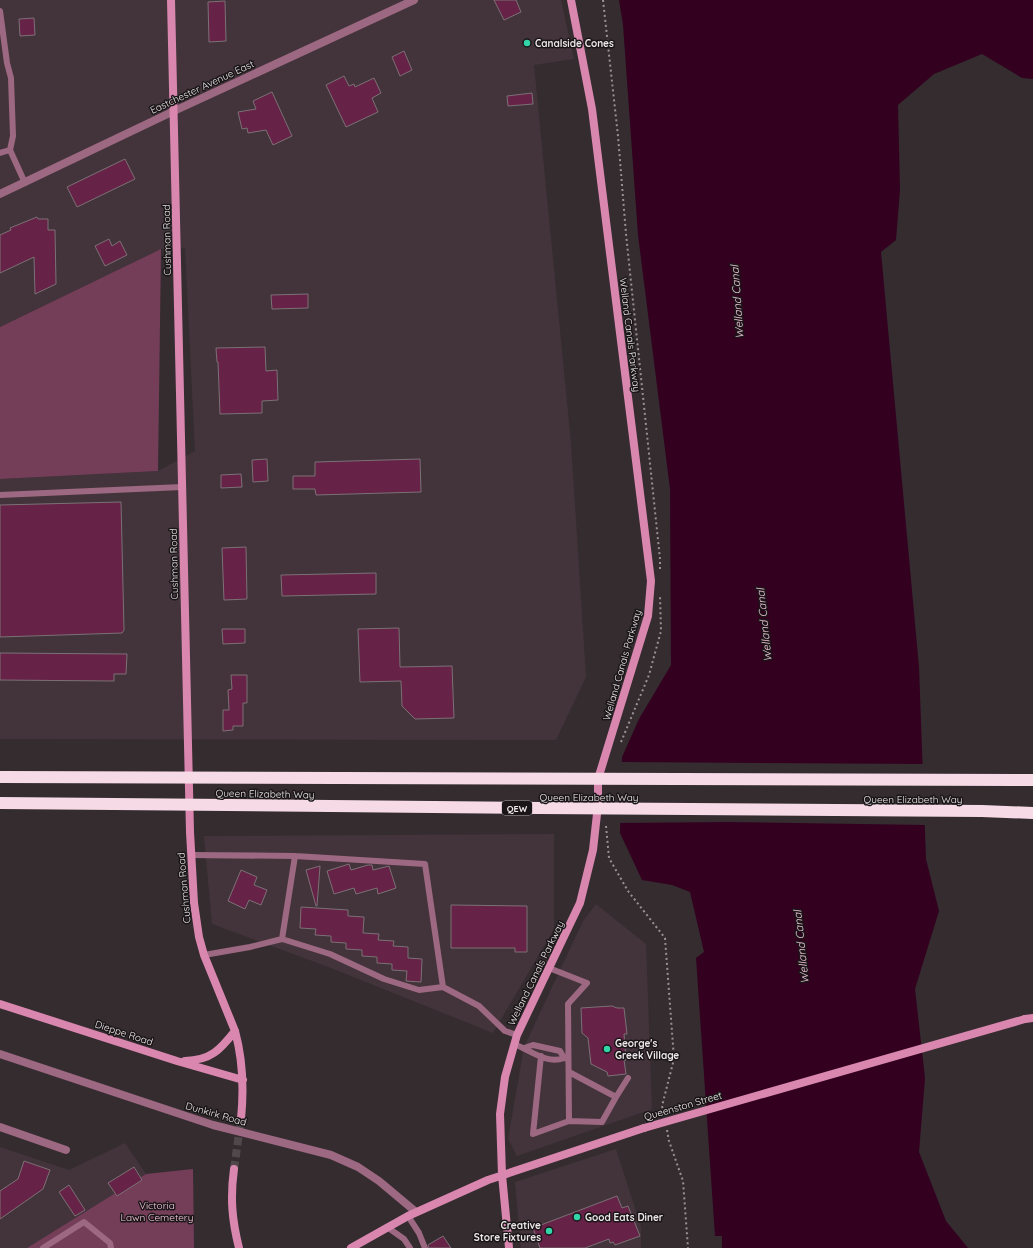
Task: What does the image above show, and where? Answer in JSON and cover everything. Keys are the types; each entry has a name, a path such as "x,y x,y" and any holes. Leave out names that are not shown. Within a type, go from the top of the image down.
{"highway":[{"name":"Queen Elizabeth Way","path":"0,777 1033,780"},
{"name":"Queen Elizabeth Way","path":"0,803 982,811 1033,813"}],"main road":[{"name":"Cushman Road","path":"171,0 191,855 196,921 204,955 235,1031 240,1056 243,1080 241,1119"},
{"name":"Welland Canals Parkway","path":"509,1248 502,1175 500,1114 505,1077 517,1035 580,903 593,850 598,805 598,779 648,616 651,581 592,109 571,0"},
{"name":"Dieppe Road","path":"0,1004 177,1061 243,1080"},
{"name":"Queenston Street","path":"350,1248 412,1214 502,1175 644,1128 1029,1018"},
{"path":"177,1061 205,1058 213,1054 224,1045 235,1031"},
{"path":"234,1169 231,1206 239,1248"}],"street":[{"name":"Eastchester Avenue East","path":"0,194 174,111 414,0"},
{"name":"Dunkirk Road","path":"0,1054 213,1125 331,1155 358,1167 380,1181 412,1214"},
{"path":"0,1127 66,1150"}],"lane":[{"path":"0,11 7,63 11,78 13,136 10,150 25,183"},
{"path":"0,153 10,150"},
{"path":"0,495 182,487"},
{"path":"191,855 295,856 425,864 443,987"},
{"path":"282,939 295,856"},
{"path":"204,955 250,947 282,939 330,954 384,979 419,990 443,987 479,1006 505,1031 517,1035"},
{"path":"549,968 587,983 568,1004 566,1058 568,1072 569,1121"},
{"path":"514,1044 524,1048 530,1053 541,1056 558,1060 566,1058"},
{"path":"524,1048 533,1045 560,1051 566,1058"},
{"path":"541,1056 533,1134 569,1121 602,1122 628,1078"},
{"path":"568,1072 616,1097"},
{"path":"412,1214 425,1248"},
{"path":"43,1248 84,1222 110,1243 111,1248"},
{"path":"387,1227 404,1239 410,1248"}],"shaded area":[{"path":"0,0 561,0 574,59 534,65 571,443 586,677 556,740 0,739 0,479 158,471 195,451 185,248 161,249 0,327"},
{"path":"554,834 554,929 493,1033 331,968 212,924 204,836"},
{"path":"596,904 646,944 652,1109 517,1156 508,1139 524,1047 583,921"},
{"path":"125,1143 146,1174 27,1248 0,1248 0,1147 69,1170"},
{"path":"616,1149 641,1227 641,1248 521,1248 515,1182"}],"green space":[{"path":"161,249 158,471 0,479 0,327"},
{"name":"Victoria Lawn Cemetery","path":"193,1169 194,1248 27,1248 146,1174"}],"water":[{"name":"Welland Canal","path":"619,0 1033,0 1033,79 1022,78 982,54 934,74 898,105 900,190 896,240 881,252 919,667 926,859 939,911 915,989 925,1078 919,1152 946,1221 968,1248 722,1248 722,1236 715,1236 696,958 704,952 690,892 672,885 642,880 620,833 622,757 639,719 671,665 670,489 638,235 623,25"}],"pier":[{"path":"620,762 925,764 927,825 728,822 618,823"}],"building":[{"path":"494,0 516,0 521,12 504,20"},
{"path":"225,1 226,41 209,42 208,2"},
{"path":"34,18 35,35 20,36 19,19"},
{"path":"404,51 412,70 400,76 392,57"},
{"path":"344,76 349,86 354,84 355,87 374,78 381,93 372,98 378,112 346,127 326,85"},
{"path":"272,92 292,136 273,145 266,130 248,133 247,128 242,129 238,112 256,109 253,101"},
{"path":"532,93 533,104 508,106 507,96"},
{"path":"125,159 135,179 77,207 67,187"},
{"path":"37,217 38,219 48,219 48,230 55,230 56,284 35,294 34,257 0,273 0,235 11,230 10,228"},
{"path":"109,239 112,246 120,241 127,255 105,266 95,246"},
{"path":"308,294 308,308 272,309 271,295"},
{"path":"265,347 266,371 277,370 278,400 262,401 262,413 220,414 216,348"},
{"path":"267,459 268,481 253,482 252,460"},
{"path":"420,459 421,492 316,495 315,489 293,489 293,476 315,476 315,462"},
{"path":"241,474 242,487 221,488 221,475"},
{"path":"121,502 124,630 122,633 0,637 0,505"},
{"path":"246,547 247,599 224,600 222,548"},
{"path":"376,573 376,594 282,596 281,575"},
{"path":"399,628 400,667 452,666 454,718 415,719 402,706 401,681 360,682 358,629"},
{"path":"222,629 245,629 245,643 223,644"},
{"path":"0,653 127,654 126,674 114,674 114,681 0,680"},
{"path":"231,675 247,675 247,703 243,703 243,726 233,726 233,730 223,731 223,710 229,710 228,690 232,689"},
{"path":"349,864 351,870 368,865 372,865 373,870 389,866 396,888 378,894 377,888 356,894 354,888 334,894 327,871"},
{"path":"320,866 317,906 316,906 306,870"},
{"path":"241,870 257,877 254,885 267,890 261,905 249,900 245,909 228,901"},
{"path":"451,905 527,906 527,952 515,952 515,948 451,948"},
{"path":"301,907 348,910 348,916 364,917 363,933 379,934 378,940 394,941 393,946 408,947 408,958 422,959 421,982 406,981 407,971 392,970 392,964 377,963 377,957 362,956 362,950 346,949 346,943 331,942 331,936 315,935 316,929 300,928"},
{"name":"George's Greek Village","path":"612,1006 624,1008 627,1034 624,1034 626,1060 624,1060 626,1074 608,1076 607,1072 591,1064 588,1038 582,1033 581,1008"},
{"path":"24,1161 50,1170 43,1189 0,1219 0,1191 18,1179"},
{"path":"134,1167 142,1180 117,1196 108,1183"},
{"path":"69,1185 85,1210 75,1216 59,1192"},
{"path":"617,1196 622,1208 628,1206 640,1236 615,1245 613,1242 610,1243 609,1239 585,1248 540,1248 533,1228"},
{"path":"443,1236 451,1248 429,1248 428,1245"}],"tunnel":[{"path":"234,1169 241,1119"}],"place":[{"name":"Canalside Cones","path":"527,43"},
{"name":"George's Greek Village","path":"607,1049"},
{"name":"Good Eats Diner","path":"577,1217"},
{"name":"Creative Store Fixtures","path":"549,1231"}]}
